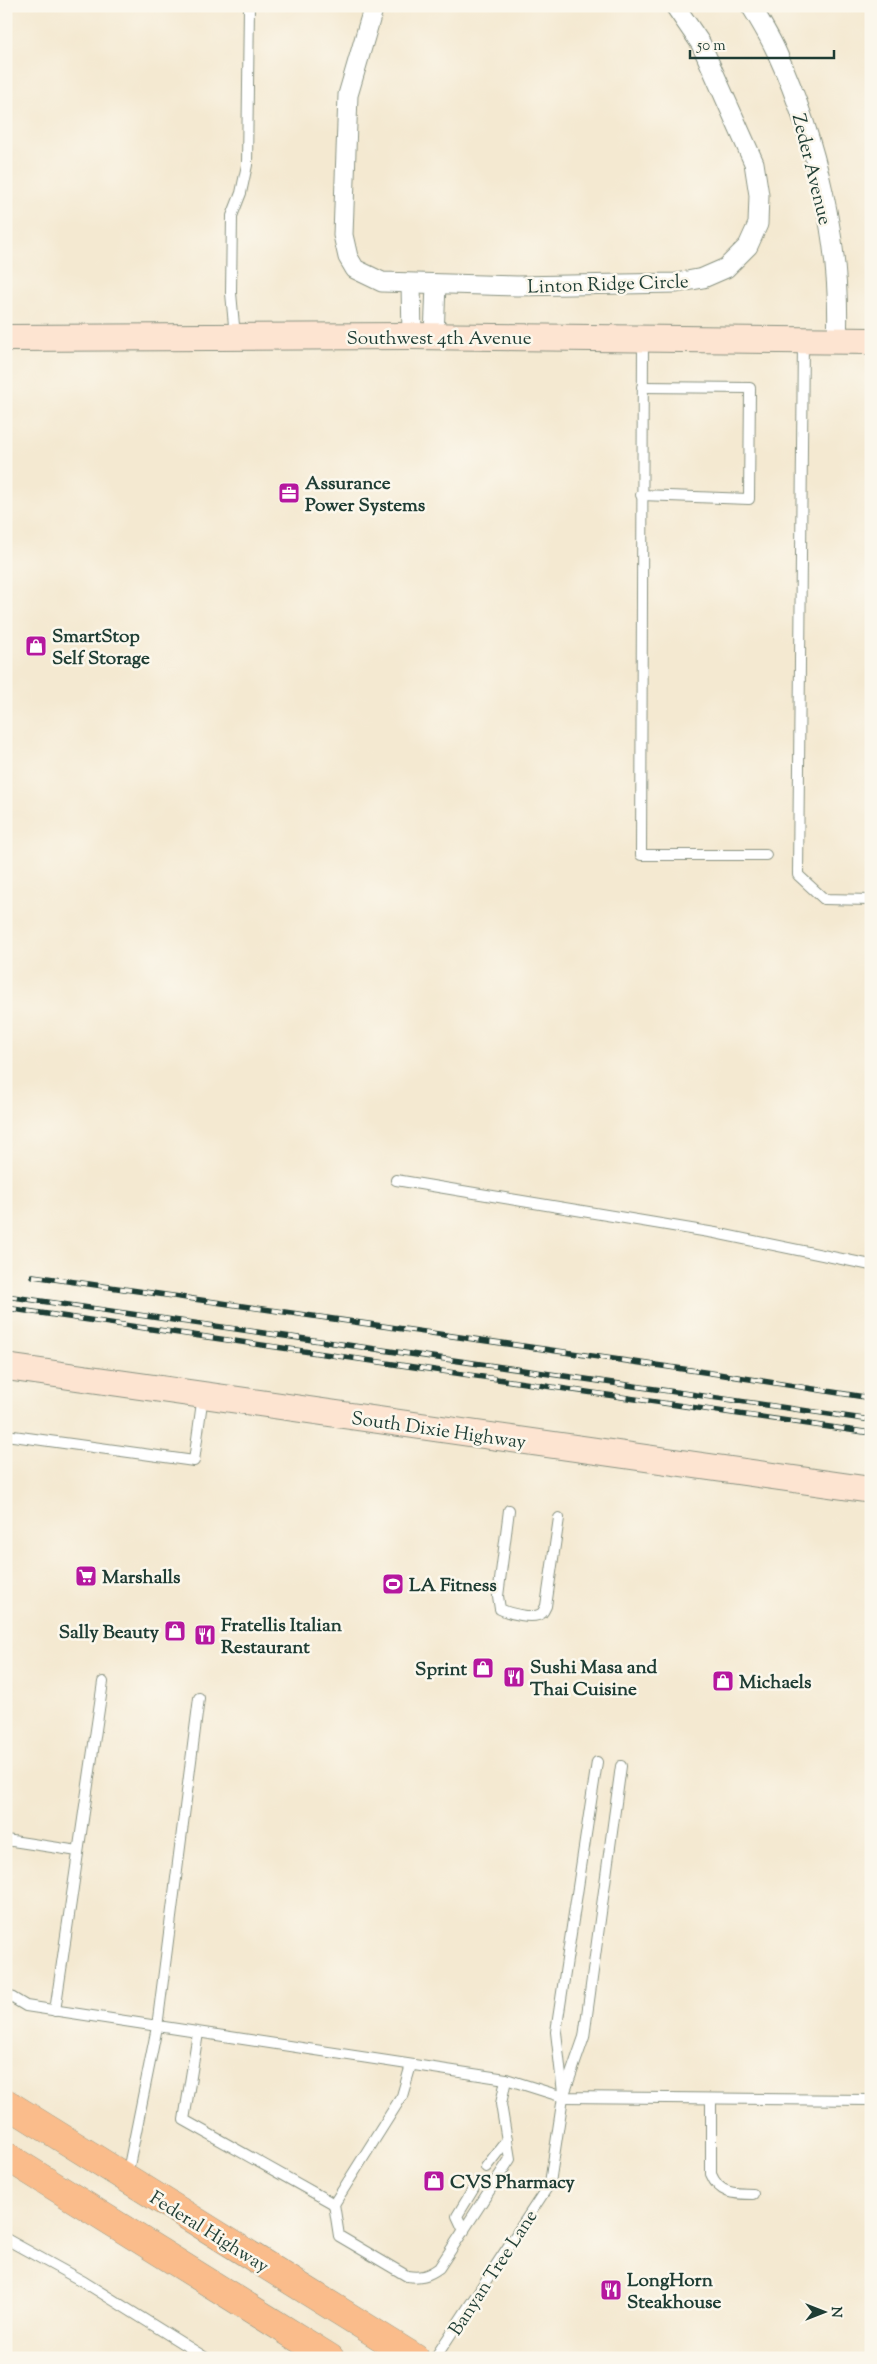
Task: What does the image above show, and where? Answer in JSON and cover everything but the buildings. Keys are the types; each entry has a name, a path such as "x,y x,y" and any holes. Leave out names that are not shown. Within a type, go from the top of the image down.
{"main road":[{"name":"Federal Highway","path":"6,2102 126,2180 415,2358"},
{"path":"6,2156 330,2358"}],"street":[{"name":"Linton Ridge Circle","path":"374,6 348,95 343,235 348,257 355,269 382,282 517,286 676,283 703,278 726,268 748,246 758,224 759,195 754,163 701,44 675,6"},
{"name":"Zeder Avenue","path":"751,6 777,52 807,132 824,194 836,274 837,341"},
{"path":"411,284 423,336"},
{"path":"423,336 436,285"},
{"name":"Southwest 4th Avenue","path":"6,338 423,336 871,341"},
{"name":"South Dixie Highway","path":"6,1367 871,1490"}],"lane":[{"path":"235,337 231,293 232,216 241,193 247,164 249,6"},
{"path":"643,339 641,855 766,855"},
{"path":"803,340 798,875 824,899 871,900"},
{"path":"642,387 750,388 749,499 642,496"},
{"path":"396,1180 715,1234 871,1265"},
{"path":"6,1435 194,1461 203,1395"},
{"path":"509,1510 498,1596 500,1608 508,1613 535,1616 542,1613 546,1606 559,1518"},
{"path":"55,2011 103,1682"},
{"path":"126,2180 157,2027 199,1698"},
{"path":"563,2097 556,2032 597,1762"},
{"path":"563,2097 584,2036 621,1766"},
{"path":"6,1840 78,1851"},
{"path":"6,1994 26,2006 506,2079 563,2097 871,2100"},
{"path":"198,2033 184,2120 334,2204"},
{"path":"411,2065 402,2096 334,2204 340,2236 407,2276 424,2276 439,2268 510,2159 501,2104 506,2079"},
{"name":"Banyan Tree Lane","path":"435,2358 550,2183 563,2097"},
{"path":"711,2099 712,2174 714,2181 726,2192 752,2194"},
{"path":"486,2168 507,2140"},
{"path":"464,2231 457,2216 474,2188"},
{"path":"6,2239 84,2282 206,2358"}],"railway":[{"path":"33,1276 718,1374 871,1398"},
{"path":"6,1296 871,1420"},
{"path":"6,1308 871,1433"}],"place":[{"name":"Assurance Power Systems","path":"289,493"},
{"name":"SmartStop Self Storage","path":"36,646"},
{"name":"Marshalls","path":"86,1576"},
{"name":"LA Fitness","path":"393,1584"},
{"name":"Sally Beauty","path":"175,1631"},
{"name":"Fratellis Italian Restaurant","path":"205,1635"},
{"name":"Sprint","path":"483,1668"},
{"name":"Sushi Masa and Thai Cuisine","path":"514,1677"},
{"name":"Michaels","path":"723,1681"},
{"name":"CVS Pharmacy","path":"434,2181"},
{"name":"LongHorn Steakhouse","path":"611,2290"}]}
